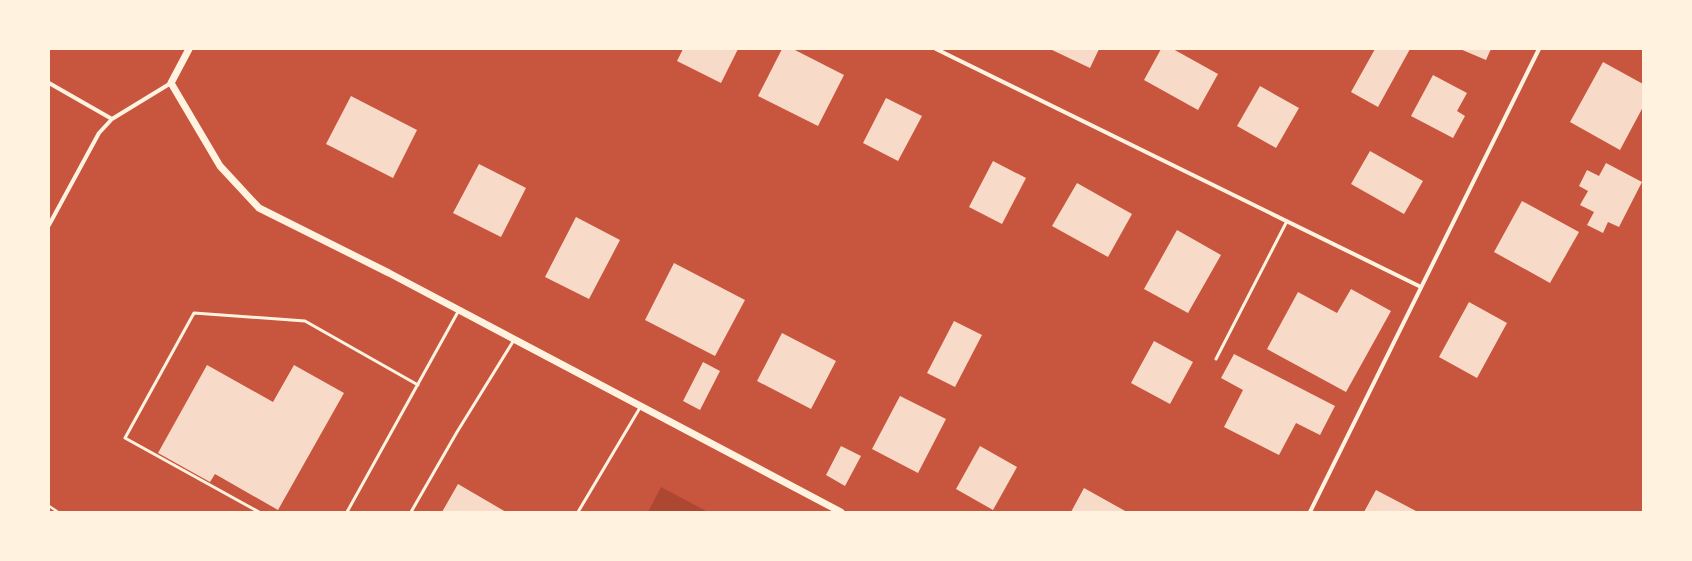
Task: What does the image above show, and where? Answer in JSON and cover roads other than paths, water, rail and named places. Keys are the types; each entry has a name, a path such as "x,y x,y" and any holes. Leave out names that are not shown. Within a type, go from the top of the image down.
{"street":[{"path":"49,225 99,133 112,119 171,83 189,49"},
{"path":"936,49 1421,286"},
{"path":"1310,512 1539,49"},
{"path":"49,83 112,119"},
{"path":"171,83 220,166 259,208 459,310 841,512"}],"lane":[{"path":"1216,359 1287,221"},
{"path":"347,512 459,310"},
{"path":"260,512 125,438 194,313 305,321 418,385"},
{"path":"412,512 457,432 514,339"},
{"path":"578,512 641,406"}]}
